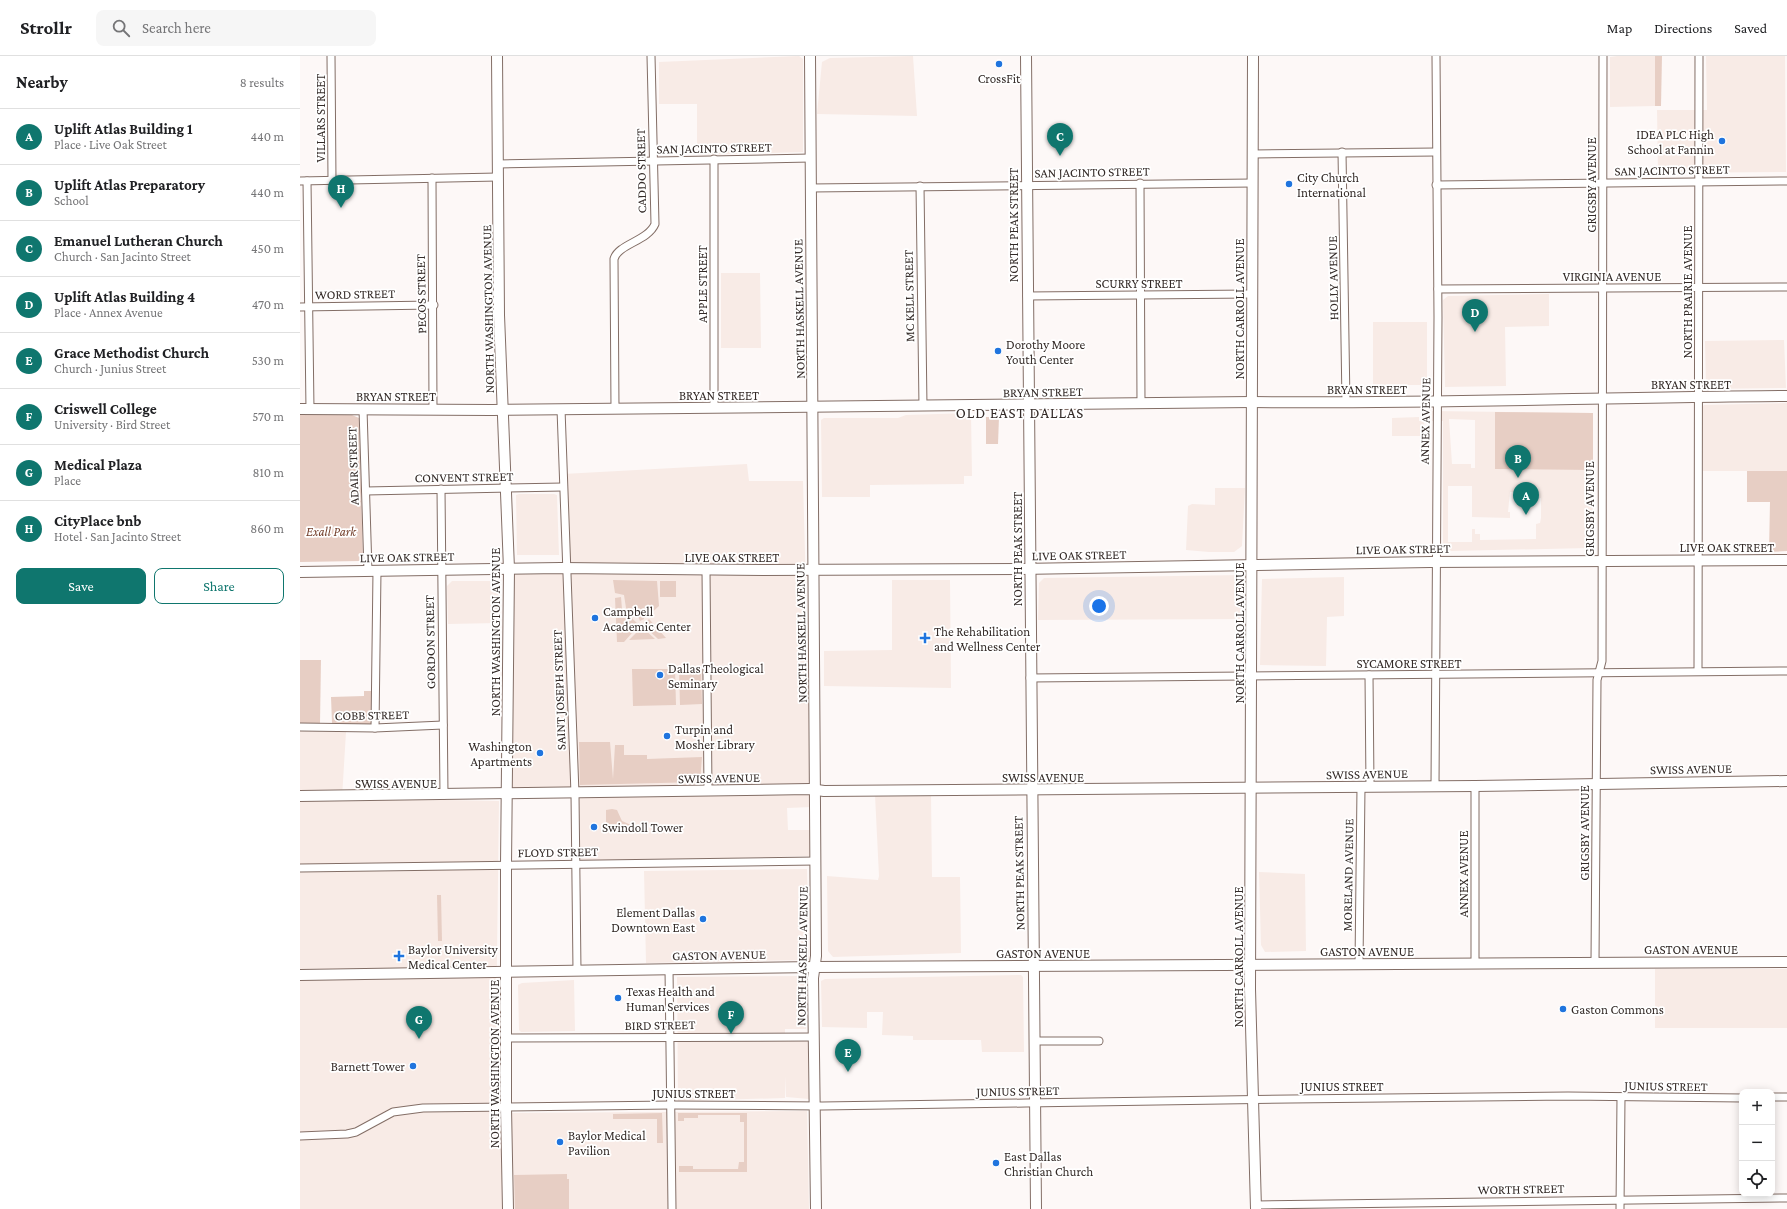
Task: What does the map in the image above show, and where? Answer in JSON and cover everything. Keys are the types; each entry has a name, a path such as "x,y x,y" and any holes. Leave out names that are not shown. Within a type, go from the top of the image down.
{"street":[{"name":"VILLARS STREET","path":"331,56 332,180"},
{"name":"NORTH WASHINGTON AVENUE","path":"497,56 499,307 509,569 506,795 506,1108 508,1209"},
{"name":"CADDO STREET","path":"615,409 614,259 618,253 648,234 655,224 651,56"},
{"name":"NORTH HASKELL AVENUE","path":"810,56 816,790 815,967 813,978 816,1209"},
{"name":"NORTH PEAK STREET","path":"1026,56 1030,678 1036,1209"},
{"name":"NORTH CARROLL AVENUE","path":"1253,56 1252,788 1250,964 1256,1207"},
{"name":"ANNEX AVENUE","path":"1435,786 1438,289 1436,56"},
{"name":"GRIGSBY AVENUE","path":"1595,962 1597,680 1602,661 1603,56"},
{"name":"NORTH PRAIRIE AVENUE","path":"1698,671 1699,56"},
{"name":"HOLLY AVENUE","path":"1342,152 1346,403"},
{"path":"1253,154 1436,152"},
{"name":"SAN JACINTO STREET","path":"498,164 811,158"},
{"name":"APPLE STREET","path":"714,159 714,408"},
{"path":"303,181 498,177"},
{"name":"PECOS STREET","path":"432,178 434,409"},
{"name":"VILLARS STREET","path":"303,181 309,307 305,409"},
{"name":"SAN JACINTO STREET","path":"1436,184 1787,181"},
{"path":"1140,183 1141,403"},
{"name":"SAN JACINTO STREET","path":"811,188 1140,183 1253,183"},
{"name":"MC KELL STREET","path":"920,186 923,406"},
{"name":"VIRGINIA AVENUE","path":"1438,289 1787,287"},
{"name":"SCURRY STREET","path":"1027,296 1252,294"},
{"name":"WORD STREET","path":"300,307 434,305"},
{"name":"BRYAN STREET","path":"305,409 503,410 1252,402 1346,403 1602,397 1787,396"},
{"name":"ADAIR STREET","path":"363,409 366,491 372,571 375,728"},
{"name":"SAINT JOSEPH STREET","path":"560,409 575,794 577,971"},
{"name":"CONVENT STREET","path":"366,491 563,487"},
{"name":"GORDON STREET","path":"441,489 444,795"},
{"name":"LIVE OAK STREET","path":"300,572 567,568 706,570 1030,569 1602,560 1787,560"},
{"path":"706,570 708,791"},
{"name":"SYCAMORE STREET","path":"1030,678 1787,671"},
{"name":"MORELAND AVENUE","path":"1359,964 1369,675"},
{"name":"COBB STREET","path":"300,727 375,728 443,725"},
{"name":"SWISS AVENUE","path":"300,796 506,795 816,790 1031,790 1475,786 1787,781"},
{"name":"ANNEX AVENUE","path":"1475,786 1475,963"},
{"name":"FLOYD STREET","path":"300,868 816,861"},
{"name":"GASTON AVENUE","path":"300,975 815,967 1787,962"},
{"path":"669,969 672,1209"},
{"name":"BIRD STREET","path":"507,1038 814,1037"},
{"path":"1034,1041 1099,1041"},
{"path":"1620,1209 1621,1097"},
{"name":"JUNIUS STREET","path":"303,1136 347,1134 364,1128 384,1115 406,1110 671,1104 815,1105 1621,1097 1739,1098"},
{"path":"1775,1097 1787,1097"},
{"name":"WORTH STREET","path":"1256,1207 1787,1198"}],"shaded area":[{"path":"799,56 803,59 803,152 697,155 697,104 659,104 659,62"},
{"path":"913,56 917,116 817,114 822,62 830,58"},
{"path":"1655,56 1655,106 1610,107 1610,57"},
{"name":"IDEA PLC High School at Fannin","path":"1706,56 1785,56 1786,172 1658,173 1657,110 1707,110"},
{"path":"721,273 760,273 761,348 721,348"},
{"path":"1549,294 1549,326 1505,327 1506,386 1445,387 1443,300 1448,296"},
{"path":"1373,322 1427,322 1427,385 1373,385"},
{"path":"1784,340 1786,388 1706,389 1705,341"},
{"path":"1787,403 1787,471 1703,471 1702,408 1704,405"},
{"path":"1432,411 1593,413 1593,543 1588,548 1451,551 1443,543 1443,421 1432,421","holes":["1449,419 1475,420 1475,468 1471,468 1471,464 1452,464","1448,486 1472,486 1472,517 1510,518 1510,512 1508,512 1510,492 1516,492 1517,486 1538,487 1539,498 1541,498 1541,518 1540,523 1536,524 1536,539 1480,540 1480,534 1475,534 1475,529 1472,529 1472,542 1448,542"]},
{"path":"971,413 972,476 964,476 964,484 870,485 870,497 822,497 821,420 824,418 898,418 906,415"},
{"path":"1419,417 1419,421 1424,421 1425,436 1392,436 1392,418"},
{"name":"Dallas Theological Seminary","path":"747,464 749,481 803,481 812,807 787,808 788,830 811,830 811,856 580,862 579,791 511,793 511,574 517,574 517,569 567,568 563,474"},
{"path":"1215,488 1245,488 1242,546 1234,552 1186,550 1188,506 1192,504 1215,505"},
{"path":"516,495 557,495 559,555 517,555"},
{"path":"1242,575 1246,619 1038,620 1039,583 1044,578"},
{"path":"1344,577 1344,616 1327,617 1326,666 1260,665 1262,579"},
{"path":"892,580 950,580 951,688 824,686 824,651 892,650"},
{"path":"452,581 493,581 499,587 498,623 448,624 447,586"},
{"name":"Baylor University Medical Center","path":"300,731 346,732 342,798 499,801 495,1113 807,1111 809,1209 300,1209"},
{"path":"931,794 932,877 960,877 961,953 833,957 828,951 827,876 878,880 875,795"},
{"path":"807,869 809,960 646,963 644,871"},
{"path":"1259,872 1305,874 1306,951 1265,952 1261,945"},
{"path":"1655,969 1787,969 1787,1028 1655,1028"},
{"path":"1021,975 1023,977 1024,1052 982,1052 981,1040 913,1040 913,1036 882,1035 883,1012 867,1012 867,1028 822,1027 821,981 825,979"},
{"path":"805,976 806,1029 785,1029 785,1039 808,1040 809,1099 786,1097 785,1076 785,1098 678,1101 677,977"},
{"path":"574,980 575,1031 521,1032 519,1030 518,985 522,983"}],"green space":[{"path":"1655,56 1662,56 1661,106 1655,106"},
{"path":"1495,412 1593,413 1593,470 1495,469"},
{"name":"Exall Park","path":"300,415 352,415 359,418 363,558 360,561 300,562"},
{"path":"986,417 999,417 998,444 986,444"},
{"path":"1747,471 1787,471 1787,551 1769,552 1770,502 1747,502"},
{"path":"613,580 657,581 659,606 648,616 644,615 644,619 640,621 638,616 640,614 634,616 626,608 624,595 615,593"},
{"path":"660,581 676,581 676,597 660,597"},
{"path":"621,597 622,609 639,625 624,642 617,642 615,598"},
{"path":"649,619 666,638 658,639 643,625"},
{"path":"642,627 655,639 629,640"},
{"path":"300,660 321,660 320,723 300,723"},
{"path":"632,669 675,669 676,705 633,706"},
{"path":"679,669 701,669 702,704 680,705"},
{"path":"364,691 372,691 373,724 336,725 332,723 331,697 364,696"},
{"path":"579,742 610,742 613,779 615,745 624,745 624,755 647,755 647,759 702,757 700,782 580,785"},
{"path":"606,810 617,810 622,821 631,825 630,830 611,832 606,827"},
{"path":"437,895 441,895 442,941 438,941"},
{"path":"662,1113 663,1143 657,1143 657,1119 613,1119 613,1114"},
{"path":"678,1113 747,1113 747,1172 679,1172 679,1166 693,1166 693,1169 738,1169 739,1162 744,1162 744,1122 740,1122 740,1115 698,1115 698,1118 684,1118 684,1121 678,1121"},
{"path":"567,1174 567,1179 569,1179 569,1209 515,1209 514,1175"}],"place":[{"name":"CrossFit","path":"999,64"},
{"name":"IDEA PLC High School at Fannin","path":"1722,141"},
{"name":"Emanuel Lutheran Church","path":"1060,156"},
{"name":"City Church International","path":"1289,184"},
{"name":"CityPlace bnb","path":"341,208"},
{"name":"Uplift Atlas Building 4","path":"1475,332"},
{"name":"Dorothy Moore Youth Center","path":"998,351"},
{"name":"Uplift Atlas Preparatory","path":"1518,478"},
{"name":"Uplift Atlas Building 1","path":"1526,515"},
{"name":"Campbell Academic Center","path":"595,618"},
{"name":"The Rehabilitation and Wellness Center","path":"925,638"},
{"name":"Dallas Theological Seminary","path":"660,675"},
{"name":"Turpin and Mosher Library","path":"667,736"},
{"name":"Washington Apartments","path":"540,753"},
{"name":"Swindoll Tower","path":"594,827"},
{"name":"Element Dallas Downtown East","path":"703,919"},
{"name":"Baylor University Medical Center","path":"399,956"},
{"name":"Texas Health and Human Services","path":"618,998"},
{"name":"Gaston Commons","path":"1563,1009"},
{"name":"Criswell College","path":"731,1034"},
{"name":"Medical Plaza","path":"419,1039"},
{"name":"Barnett Tower","path":"413,1066"},
{"name":"Grace Methodist Church","path":"848,1072"},
{"name":"Baylor Medical Pavilion","path":"560,1142"},
{"name":"East Dallas Christian Church","path":"996,1163"}],"district":[{"name":"OLD EAST DALLAS","path":"1020,413"}]}
